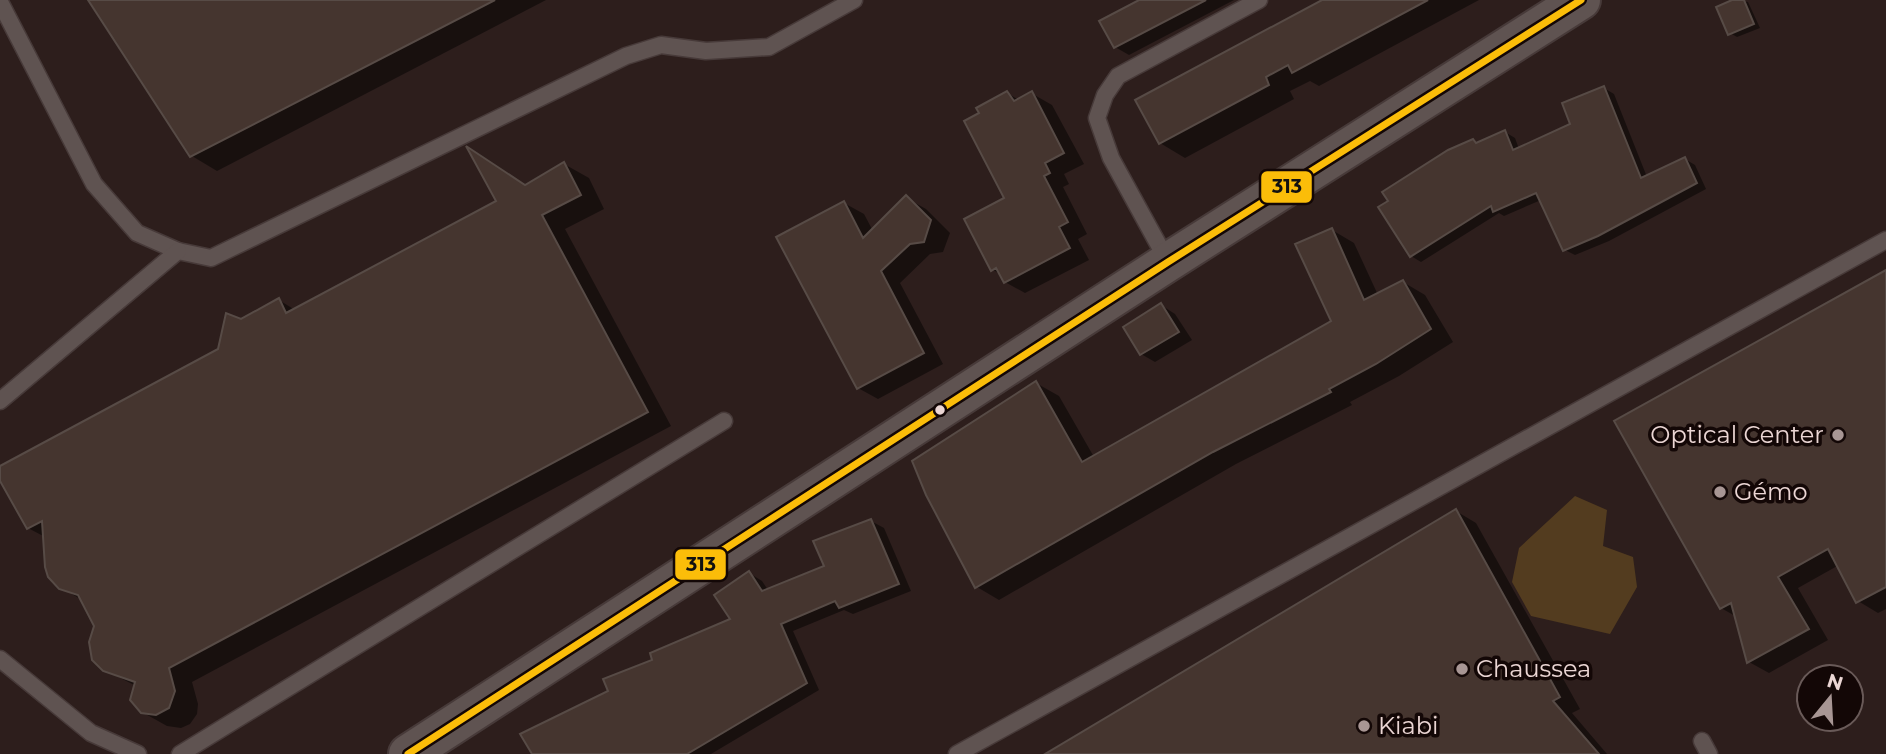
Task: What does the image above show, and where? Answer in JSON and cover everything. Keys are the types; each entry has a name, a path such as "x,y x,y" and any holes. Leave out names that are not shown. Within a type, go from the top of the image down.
{"street":[{"path":"408,754 1168,262 1581,0"}],"lane":[{"path":"0,2 94,184 137,233 178,251 211,258 626,55 661,45 706,51 769,47 854,0"},
{"path":"1168,262 1111,158 1097,118 1105,96 1118,76 1259,0"},
{"path":"957,754 1886,240"},
{"path":"0,401 178,251"},
{"path":"180,754 724,421"},
{"path":"0,659 91,733 138,754"}],"shaded area":[{"path":"1575,496 1607,510 1603,546 1633,557 1637,587 1610,634 1531,616 1512,582 1519,548"}],"building":[{"path":"88,0 495,0 190,157"},
{"path":"1139,0 1206,0 1114,48 1099,21"},
{"path":"1322,0 1428,0 1292,73 1288,65 1266,77 1269,85 1159,144 1135,100"},
{"path":"1732,0 1744,0 1754,24 1728,35 1716,7"},
{"path":"1604,86 1641,178 1685,157 1697,183 1598,236 1563,251 1536,193 1493,212 1491,206 1410,257 1378,207 1388,201 1382,192 1448,150 1473,139 1476,143 1505,130 1513,150 1570,124 1562,103"},
{"path":"1007,91 1014,101 1032,91 1064,153 1045,163 1050,173 1044,176 1068,222 1059,227 1070,248 1004,283 996,268 991,271 964,219 1004,198 964,121 979,113 976,108"},
{"path":"466,146 525,185 564,162 581,195 542,215 648,412 169,668 175,691 169,708 156,715 141,713 130,700 135,682 103,671 92,660 89,642 94,626 78,595 59,589 48,577 42,521 27,529 0,481 0,466 218,349 226,313 241,319 279,298 286,313 496,201"},
{"path":"906,195 931,220 924,242 910,244 881,271 924,353 857,389 776,237 844,201 863,238"},
{"path":"1332,228 1364,300 1403,280 1431,329 1376,364 1329,389 1331,392 1213,452 975,588 926,495 912,461 1036,381 1082,462 1331,321 1295,244"},
{"path":"1886,270 1886,587 1856,603 1828,549 1778,577 1809,629 1747,663 1731,603 1720,609 1614,421"},
{"path":"1161,303 1179,332 1140,355 1123,327"},
{"path":"1456,509 1560,697 1553,701 1599,754 1045,754"},
{"path":"871,519 899,584 839,608 835,601 781,624 807,683 687,754 532,754 520,734 608,691 603,679 652,660 650,653 730,619 714,595 749,571 762,591 824,566 813,541"}],"transit line":[{"name":"313","path":"408,754 1168,262 1581,0"}],"place":[{"name":"Optical Center","path":"1838,435"},
{"name":"Gémo","path":"1720,492"},
{"name":"Chaussea","path":"1462,669"},
{"name":"Kiabi","path":"1364,726"}]}
